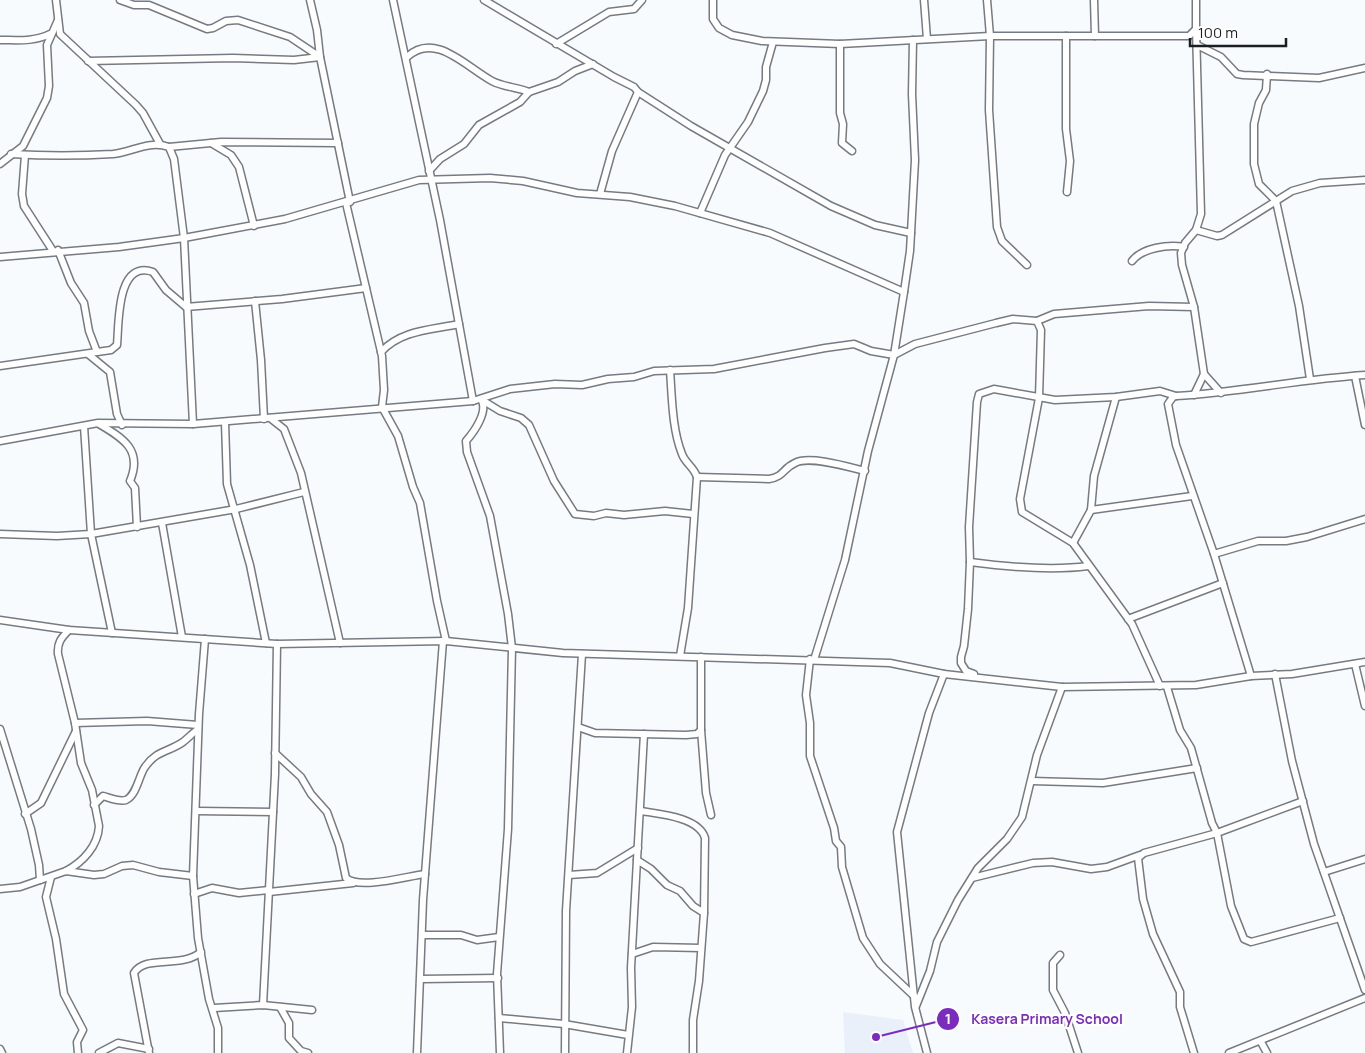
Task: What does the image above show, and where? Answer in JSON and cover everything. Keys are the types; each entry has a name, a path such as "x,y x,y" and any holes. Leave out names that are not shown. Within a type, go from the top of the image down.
{"street":[{"path":"56,0 60,34 140,109 160,144"},
{"path":"120,0 134,5 149,5 207,29 226,21 238,20 290,37 320,57"},
{"path":"310,0 348,203 381,352 384,390 382,407 398,436 413,487 420,503 445,641 425,874 416,1053"},
{"path":"394,0 407,57 473,401"},
{"path":"484,0 556,44 634,87 638,92 691,126 831,206 875,225 911,233"},
{"path":"556,44 609,12 634,10 642,0"},
{"path":"714,0 713,19 719,28 732,35 773,42 840,44 990,36 1188,36 1196,28"},
{"path":"924,0 927,39"},
{"path":"987,0 990,36 989,110 996,227 1002,241 1027,265"},
{"path":"1094,0 1095,36"},
{"path":"1196,0 1202,214 1196,230 1181,253 1182,265 1194,307 1204,374 1221,393"},
{"path":"0,164 23,146 48,98 50,86 46,45 58,20"},
{"path":"0,40 26,41 40,39 50,34"},
{"path":"1066,36 1066,129 1070,161 1067,192"},
{"path":"913,40 912,94 915,160 911,233 894,355 845,560 812,659 806,695 810,723 810,756 831,819 836,841 841,847 842,867 863,938 880,964 914,996"},
{"path":"700,213 725,155 732,148 763,91 766,80 766,67 773,42"},
{"path":"840,44 842,142 852,151"},
{"path":"1197,44 1221,57 1237,74 1319,78 1365,68"},
{"path":"407,57 415,50 424,46 438,47 493,81 529,92"},
{"path":"88,61 233,58 294,60 320,57"},
{"path":"429,172 440,159 464,144 479,125 520,102 529,92 558,82 574,71 593,64"},
{"path":"1267,74 1266,90 1259,102 1254,124 1254,164 1260,184 1276,201 1300,306 1310,379"},
{"path":"600,194 612,151 638,92"},
{"path":"11,154 57,156 114,154 149,144 160,144 169,147 210,142 338,143"},
{"path":"210,142 231,155 239,167 254,226"},
{"path":"169,147 174,159 184,238 193,424"},
{"path":"24,155 22,194 24,206 55,251 71,283 84,303 88,331 97,352"},
{"path":"0,257 119,247 184,238 254,226 348,203 419,180 464,178 515,180 577,193 630,197 700,213 770,233 904,292"},
{"path":"1196,230 1217,236 1222,235 1292,191 1320,183 1365,180"},
{"path":"1132,261 1137,255 1148,250 1174,245 1184,247"},
{"path":"0,366 111,350 117,345 122,292 134,274 141,271 153,272 166,290 186,307 366,288"},
{"path":"255,301 267,418"},
{"path":"0,441 98,423 122,425 193,424 473,401 510,389 555,384 582,385 608,378 634,377 654,371 714,370 854,344 871,352 894,355 915,344 1012,319 1037,321 1054,314 1149,306 1194,307"},
{"path":"1037,321 1041,330 1039,398 1020,499 1022,512 1073,543 1128,620 1149,657 1164,686 1180,730 1191,748 1212,823 1218,833 1231,906 1247,941 1340,918"},
{"path":"381,352 400,336 459,324"},
{"path":"88,354 110,372 117,414 122,425"},
{"path":"670,370 673,410 682,456 695,470 697,476 688,608 680,656"},
{"path":"1194,395 1204,374"},
{"path":"978,676 966,671 961,663 970,562 969,527 979,394 994,389 1055,400 1116,397 1160,390 1176,396 1221,393 1310,379 1365,375"},
{"path":"1355,376 1365,425"},
{"path":"1176,396 1170,400 1168,408 1176,445 1192,496 1214,554 1251,676"},
{"path":"1073,543 1092,510 1094,476 1116,397"},
{"path":"481,399 500,411 521,418 529,426 554,481 569,508 575,514 594,516 606,513 624,515 665,511 693,514"},
{"path":"481,399 483,408 476,429 466,441 467,452 490,516 508,614 512,648 505,899 499,937 498,1018 500,1053"},
{"path":"267,418 284,429 292,444 323,561 340,643"},
{"path":"225,422 227,484 236,509 266,643"},
{"path":"98,423 127,443 132,451 135,466 130,481 135,488 137,527"},
{"path":"84,426 91,534 112,633"},
{"path":"697,476 779,478 793,463 800,460 837,464 865,471"},
{"path":"0,534 57,536 91,534 236,509 304,492"},
{"path":"1092,510 1192,496"},
{"path":"1214,554 1258,541 1286,540 1307,536 1365,519"},
{"path":"162,523 182,637"},
{"path":"970,562 1007,567 1069,568 1088,566"},
{"path":"1128,620 1223,583"},
{"path":"0,620 69,630 276,644 445,641 582,654 812,659 890,663 944,674 978,676 1062,687 1164,686 1251,676 1292,674 1365,662"},
{"path":"0,889 20,887 51,877 77,865 90,852 99,832 92,790 81,763 75,722 57,646 61,638 69,630"},
{"path":"205,639 198,727 196,811 193,827 193,876 201,952 209,999 214,1008 218,1028 218,1053"},
{"path":"263,1005 273,812 276,644"},
{"path":"565,1053 566,911 578,727 578,682 582,654"},
{"path":"701,657 701,730 706,793 711,815"},
{"path":"1355,664 1365,706"},
{"path":"927,1053 915,1007 897,832 929,713 944,674"},
{"path":"1275,674 1302,801 1324,872 1363,979 1365,990"},
{"path":"915,1007 930,971 937,942 958,900 986,858 1019,824 1025,810 1045,730 1062,687"},
{"path":"75,722 147,721 198,727"},
{"path":"94,805 103,796 126,800 131,796 141,773 154,757 159,752 184,742 198,727"},
{"path":"578,727 595,733 686,735 697,734 701,730"},
{"path":"0,729 39,865 40,880"},
{"path":"25,814 41,803 76,730"},
{"path":"628,1053 628,1035 632,1006 632,954 644,734"},
{"path":"275,753 301,778 327,812 339,845 346,878 354,883"},
{"path":"1032,780 1104,782 1197,768"},
{"path":"972,878 1033,864 1052,862 1091,869 1107,867 1140,855 1218,833 1302,801"},
{"path":"196,811 273,812"},
{"path":"641,811 678,818 703,832 705,846 704,913 702,948 693,1020 693,1053"},
{"path":"569,875 597,873 638,848"},
{"path":"1140,855 1139,867 1144,899 1153,934 1180,992 1180,1007 1194,1053"},
{"path":"1324,872 1365,858"},
{"path":"638,860 667,885 680,891 693,906 704,913"},
{"path":"66,871 94,875 133,865 159,872 193,876"},
{"path":"194,894 212,888 239,893 354,883 425,874"},
{"path":"51,877 46,897 56,939 64,994 83,1030 77,1042 78,1053"},
{"path":"422,935 462,935 477,940 499,937"},
{"path":"632,954 653,948 702,948"},
{"path":"149,1051 134,973 138,967 145,964 189,960 201,952"},
{"path":"1060,955 1053,963 1052,985 1066,1013 1078,1053"},
{"path":"421,979 498,978"},
{"path":"1229,1053 1261,1042 1365,998"},
{"path":"214,1008 263,1005 312,1010"},
{"path":"280,1007 289,1023 289,1038 301,1051 308,1053"},
{"path":"498,1018 564,1024 628,1035"},
{"path":"1261,1042 1267,1053"},
{"path":"99,1053 109,1046 118,1043 127,1043 149,1051"},
{"path":"0,1049 2,1053"}],"shaded area":[{"path":"843,1012 903,1020 913,1053 845,1053"}],"place":[{"name":"Kasera Primary School","path":"876,1037"}]}
